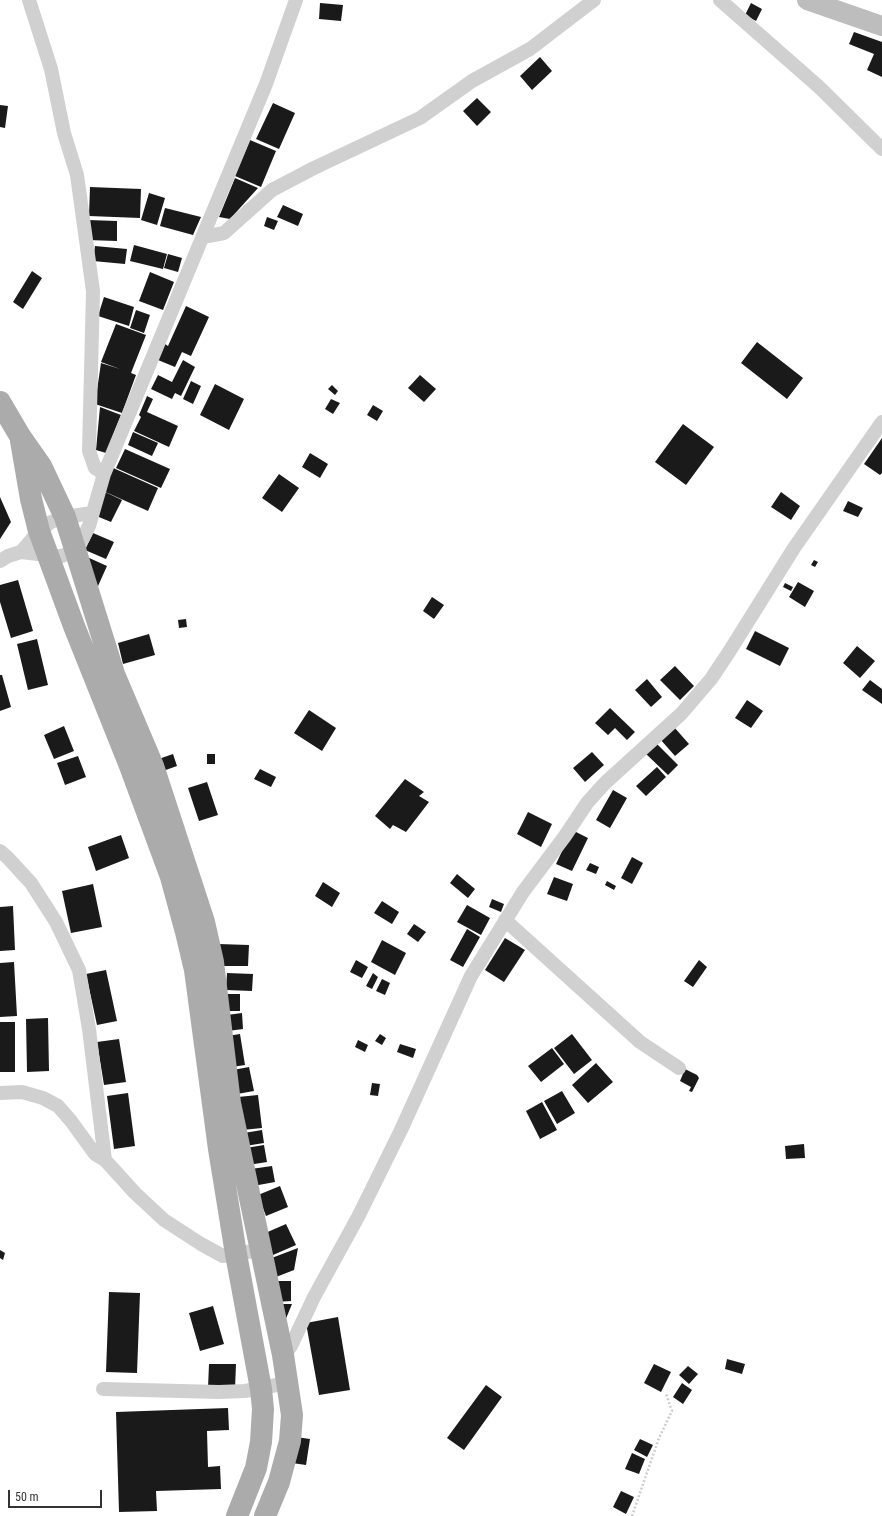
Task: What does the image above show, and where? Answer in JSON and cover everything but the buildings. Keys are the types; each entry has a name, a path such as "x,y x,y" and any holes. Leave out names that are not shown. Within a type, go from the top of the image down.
{"main road":[{"path":"808,0 882,26"},
{"path":"0,402 20,436 41,466 65,517 114,674 153,766 204,922 212,962 230,1103 283,1355 292,1415 290,1441 279,1482 265,1516"},
{"path":"20,436 31,498 47,556 138,788 171,877 186,932 194,970 219,1149 236,1254 261,1389 263,1409 261,1442 256,1468 236,1516"}],"street":[{"path":"29,0 51,69 64,133 77,175 93,291 89,451 95,468 104,474"},
{"path":"0,562 8,556 21,552 47,556 62,556 76,550 86,532 104,474 266,84 296,0"},
{"path":"202,237 224,233 272,190 314,168 420,118 472,81 530,49 594,0"},
{"path":"720,0 819,87 882,149"},
{"path":"283,1355 291,1346 314,1297 358,1217 401,1130 472,976 505,920 523,892 565,836 587,803 604,783 680,714 711,679 794,548 882,422"},
{"path":"21,552 39,531 51,522 65,517 92,513"},
{"path":"0,851 8,858 35,890 56,922 79,970 89,1029 105,1160"},
{"path":"505,920 640,1042 679,1068"},
{"path":"0,1093 22,1092 43,1098 58,1106 71,1120 95,1154 105,1160 135,1193 164,1220 223,1256 260,1250"},
{"path":"103,1388 219,1392 245,1391 287,1384"}],"path":[{"path":"632,1516 659,1438 672,1411 666,1394"}]}
